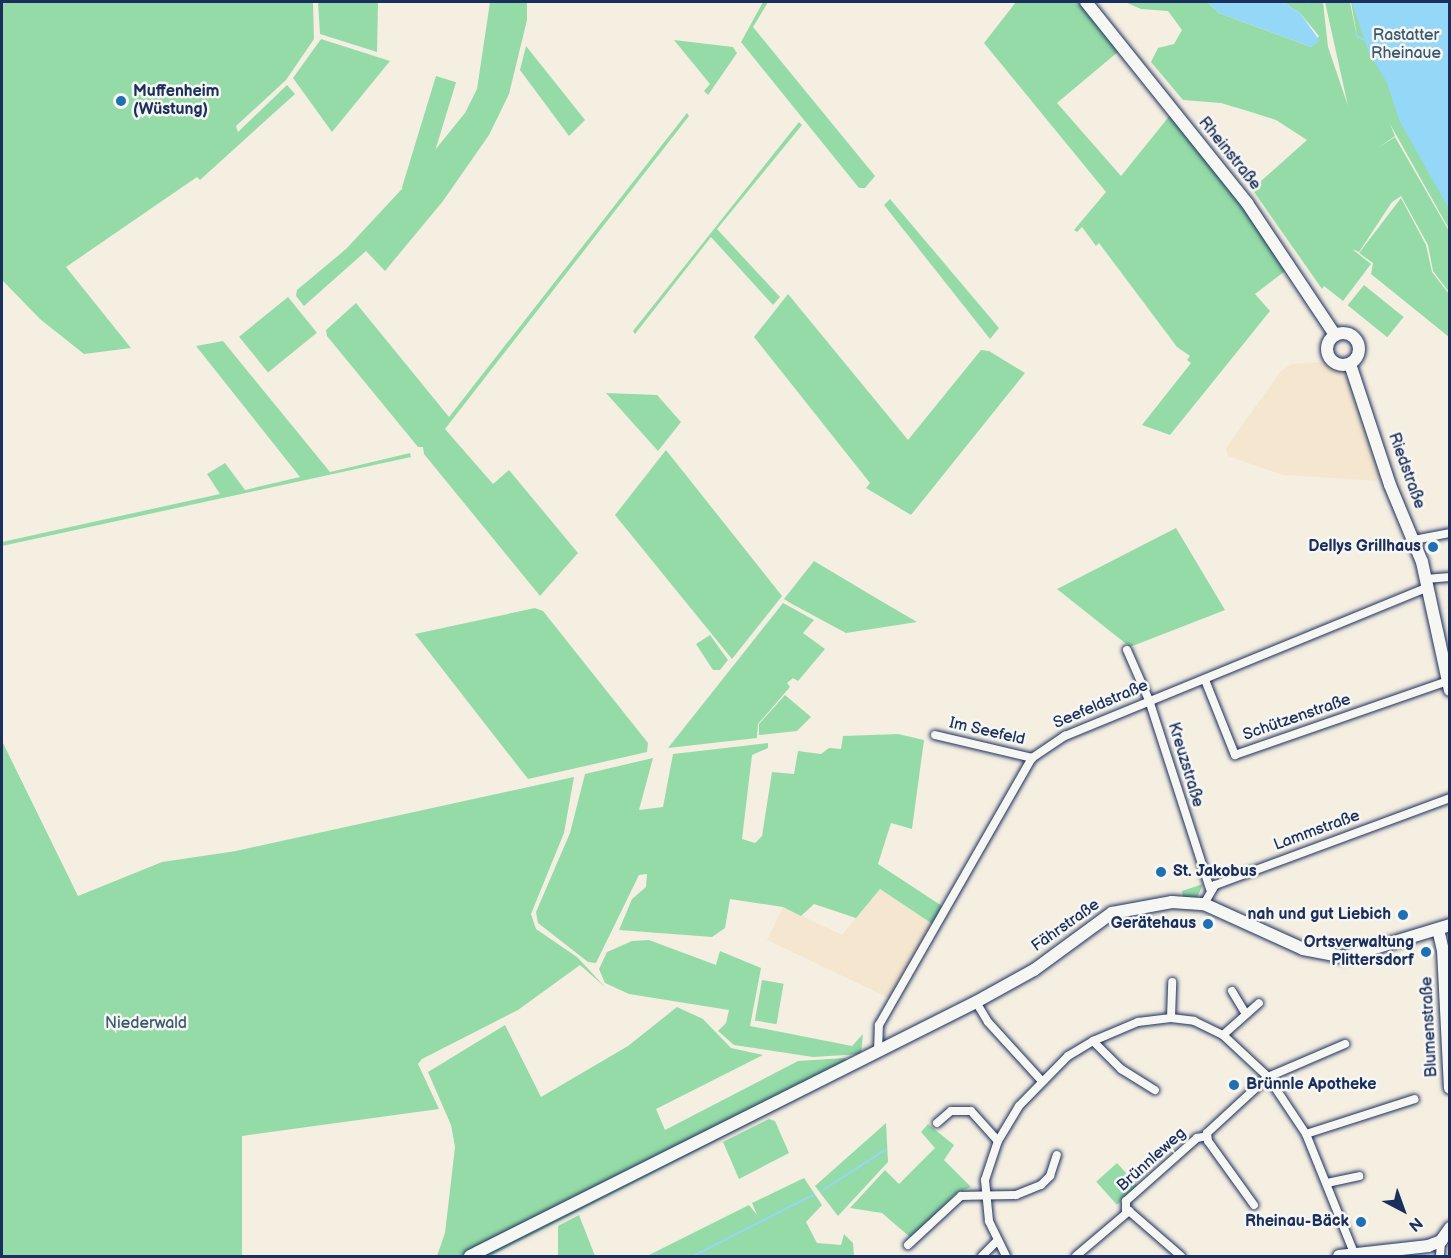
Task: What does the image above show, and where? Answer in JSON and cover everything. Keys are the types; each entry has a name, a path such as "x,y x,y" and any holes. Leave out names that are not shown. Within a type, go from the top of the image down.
{"main road":[{"name":"Rheinstraße","path":"1086,2 1254,212 1335,335"},
{"path":"1347,333 1357,340 1360,352 1352,369 1339,365 1328,355 1327,346 1335,335 1347,333"},
{"name":"Riedstraße","path":"1352,369 1390,485 1414,540 1427,583 1447,686"},
{"name":"Fährstraße","path":"470,1257 976,1002 1034,970 1113,913 1162,903 1204,904 1325,956 1371,952 1444,927"},
{"name":"Blumenstraße","path":"1444,927 1449,1088"},
{"path":"1339,1257 1354,1253 1400,1253 1446,1236"}],"street":[{"path":"1414,540 1449,533"},
{"path":"1427,583 1449,577"},
{"name":"Seefeldstraße","path":"878,1051 879,1025 1032,758 1055,740 1149,700 1205,680 1427,583"},
{"name":"Kreuzstraße","path":"1127,650 1149,700 1210,890"},
{"name":"Schützenstraße","path":"1205,680 1235,755 1447,686"},
{"name":"Im Seefeld","path":"935,735 1032,758"},
{"name":"Lammstraße","path":"1210,890 1449,798"},
{"path":"1204,904 1210,890"},
{"path":"1171,1018 1172,982"},
{"path":"1232,991 1245,1013"},
{"path":"976,1002 988,1022 1041,1080"},
{"path":"1223,1035 1245,1013 1259,1003"},
{"path":"1006,1257 996,1242 986,1195 986,1173 999,1141 1019,1106 1041,1080 1093,1041 1138,1022 1171,1018 1194,1022 1223,1035 1268,1077 1306,1134 1354,1253"},
{"path":"1093,1041 1121,1069 1155,1090"},
{"path":"1268,1077 1345,1044"},
{"name":"Brünnleweg","path":"1076,1257 1126,1212 1126,1201 1197,1138 1207,1136 1268,1077"},
{"path":"1306,1134 1415,1099"},
{"path":"937,1123 951,1111 971,1111 999,1141"},
{"path":"1207,1136 1254,1205"},
{"path":"908,1245 961,1197 1016,1195 1041,1185 1050,1176 1057,1155"},
{"path":"1327,1184 1359,1176"},
{"path":"1126,1212 1135,1212 1181,1257"},
{"path":"1440,1257 1446,1236"},
{"path":"982,1257 996,1242"}],"shaded area":[{"path":"1323,362 1350,378 1382,477 1380,481 1283,475 1228,456 1226,448 1281,371 1291,364"},
{"path":"880,889 934,925 889,998 767,940 783,907 842,935"}],"green space":[{"path":"2,2 313,2 314,39 286,80 236,126 238,132 287,85 295,94 200,180 197,177 66,267 131,348 84,354 40,319 2,280"},
{"path":"318,2 378,2 377,52 320,34"},
{"path":"490,2 527,2 527,20 509,94 489,135 443,201 385,271 366,251 304,306 296,296 297,290 346,249 414,176 465,113 477,89"},
{"path":"763,2 768,2 753,27 875,176 865,188 859,188 741,42"},
{"path":"1016,2 1080,2 1119,51 1057,103 1121,176 1171,114 1237,195 1289,268 1255,294 1270,311 1170,435 1142,425 1191,363 1187,360 1190,356 1177,347 1099,243 1096,246 1082,227 1077,232 1074,230 1106,192 984,43"},
{"path":"1125,2 1207,2 1219,13 1311,47 1319,36 1300,13 1283,2 1323,2 1328,47 1348,106 1325,2 1350,2 1358,42 1351,2 1449,2 1449,229 1390,124 1395,136 1378,148 1395,137 1449,231 1449,292 1433,271 1428,245 1401,196 1392,202 1359,252 1352,249 1371,264 1343,301 1324,286 1322,289 1252,189 1307,140 1276,120 1221,103 1183,100 1151,62 1158,48 1174,44 1182,30 1168,11 1141,9"},
{"path":"321,39 390,61 332,132 293,78"},
{"path":"674,40 733,47 737,53 708,95 704,91 710,84"},
{"path":"526,46 585,120 569,136 520,70"},
{"path":"436,76 456,82 422,194 402,188"},
{"path":"687,113 689,116 445,429 493,484 509,470 578,553 540,596 424,454 423,447 418,447 327,336 326,330 356,303 449,417"},
{"path":"799,122 802,125 717,229 780,297 773,305 711,237 635,334 633,331"},
{"path":"1401,198 1426,245 1432,272 1449,294 1449,337 1371,274 1373,263 1359,253"},
{"path":"890,199 999,328 990,339 884,205"},
{"path":"1364,285 1404,317 1387,337 1348,305"},
{"path":"788,294 908,440 981,350 989,351 1025,373 911,515 866,488 870,483 754,337"},
{"path":"288,297 317,333 268,372 239,337"},
{"path":"223,341 330,472 410,453 411,457 2,546 2,542 220,494 207,474 225,463 245,490 300,477 196,346"},
{"path":"606,393 657,395 681,422 658,451"},
{"path":"666,450 782,596 732,659 615,515"},
{"path":"1176,528 1225,610 1130,647 1057,589"},
{"path":"814,561 917,622 846,633 784,599"},
{"path":"783,603 814,620 803,633 825,649 798,681 793,678 787,683 790,687 758,724 757,738 668,748"},
{"path":"535,608 543,611 648,743 647,752 528,779 415,634"},
{"path":"710,635 728,660 720,670 713,670 696,644"},
{"path":"785,695 811,717 797,731 759,735 759,724"},
{"path":"898,734 924,740 912,829 891,823 878,864 942,906 934,925 880,889 856,918 814,904 801,916 783,907 730,899 725,928 712,937 619,930 632,899 646,887 647,874 639,875 596,963 588,962 538,923 536,912 570,833 585,774 653,758 639,810 663,807 673,754 768,743 768,748 752,755 742,839 755,843 762,836 772,772 794,774 798,751 821,754 829,748 841,749 843,736"},
{"name":"Niederwald","path":"2,741 78,896 162,862 236,851 574,777 564,833 531,914 536,929 577,957 605,987 580,965 518,1010 422,1059 418,1064 439,1109 242,1136 242,1256 2,1256"},
{"path":"1203,884 1197,898 1183,897 1182,891"},
{"path":"649,940 716,965 720,951 761,968 750,1026 852,1046 863,1034 861,1054 813,1057 734,1045 718,1031 726,1023 729,1010 629,994 605,983 599,969 607,952 632,941"},
{"path":"762,980 784,984 777,1024 755,1020"},
{"path":"677,1007 703,1019 731,1048 763,1055 656,1109 665,1130 798,1061 845,1058 847,1062 460,1256 437,1256 445,1233 455,1147 451,1125 428,1072 505,1025 541,1097 628,1046"},
{"path":"876,1059 490,1256 479,1256"},
{"path":"769,1119 775,1121 789,1153 739,1179 723,1142"},
{"path":"886,1123 888,1162 838,1216 815,1186"},
{"path":"928,1124 954,1145 944,1160 971,1187 955,1194 911,1238 882,1213 850,1208 885,1170 899,1184 935,1148 921,1132"},
{"path":"1117,1163 1138,1186 1117,1205 1096,1182"},
{"path":"804,1178 822,1205 806,1222 817,1243 841,1245 844,1234 853,1243 854,1256 647,1256 749,1205 757,1215 752,1203"},
{"path":"579,1215 595,1256 558,1256 558,1226"}],"water":[{"path":"1207,2 1283,2 1300,13 1320,41 1311,47 1219,13"},
{"name":"Rastatter Rheinaue","path":"1352,2 1449,2 1449,209 1399,120 1387,83 1369,53"}],"waterway":[{"path":"1356,35 1364,40"},
{"path":"823,1190 885,1150"},
{"path":"693,1256 813,1195"}],"place":[{"name":"Muffenheim (Wüstung)","path":"121,101"},
{"name":"Dellys Grillhaus","path":"1433,547"},
{"name":"St. Jakobus","path":"1161,872"},
{"name":"nah und gut Liebich","path":"1403,915"},
{"name":"Gerätehaus","path":"1208,924"},
{"name":"Ortsverwaltung Plittersdorf","path":"1426,952"},
{"name":"Brünnle Apotheke","path":"1234,1085"},
{"name":"Rheinau-Bäck","path":"1361,1222"}]}
